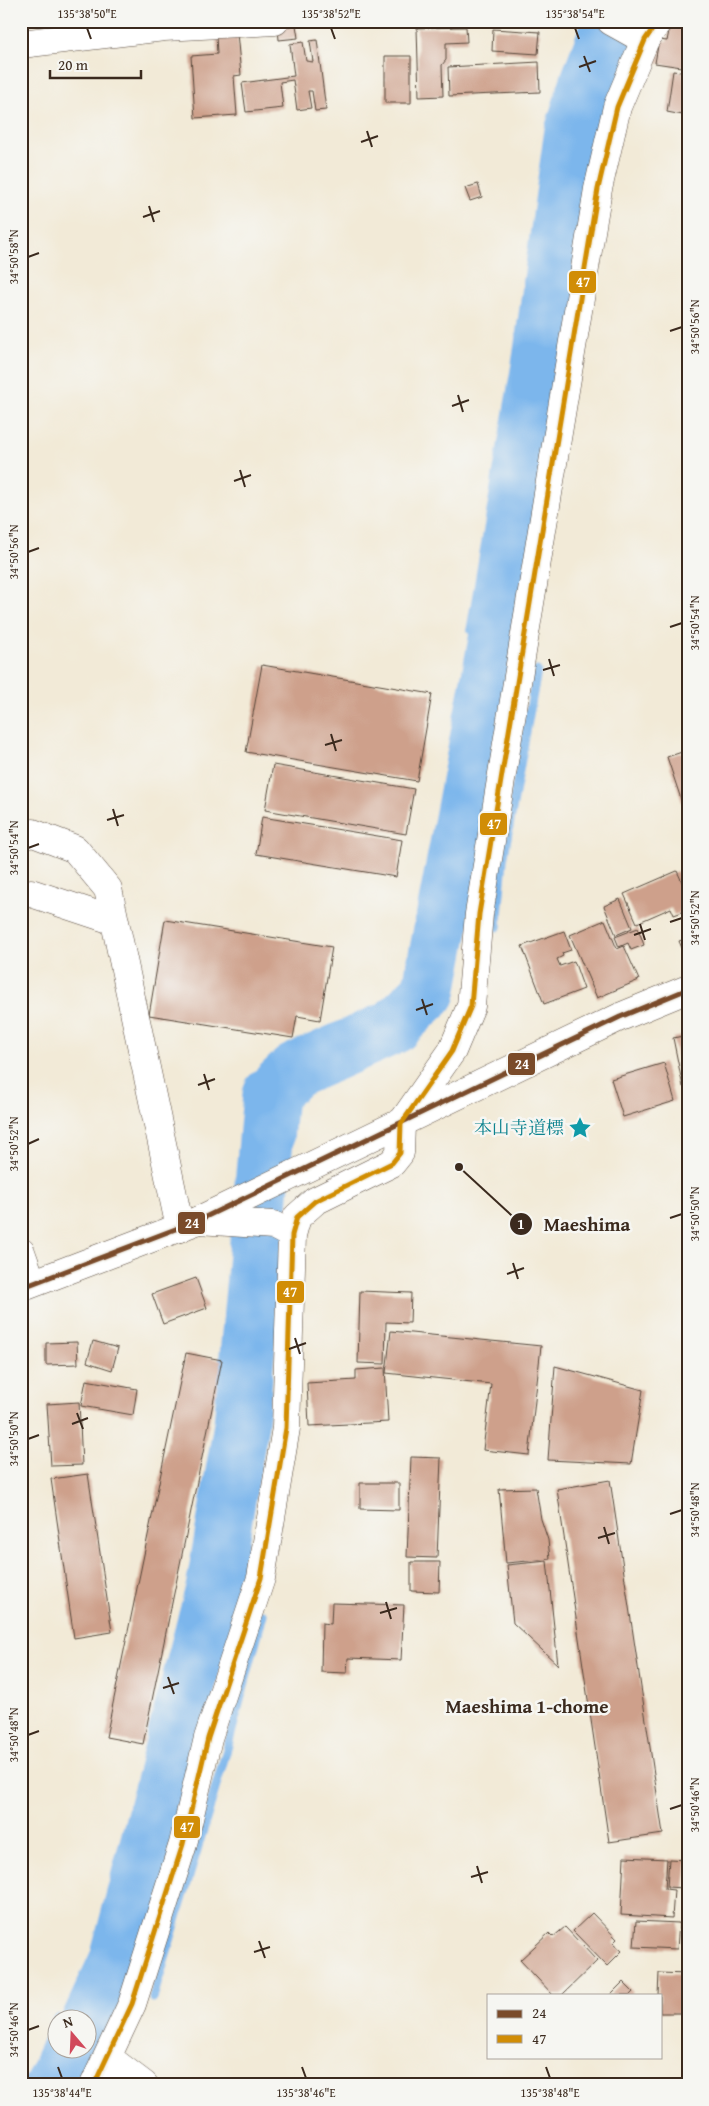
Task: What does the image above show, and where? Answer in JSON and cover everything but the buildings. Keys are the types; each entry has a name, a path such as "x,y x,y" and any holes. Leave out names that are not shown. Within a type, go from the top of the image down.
{"street":[{"path":"21,44 164,27 275,21"},
{"path":"94,2085 132,2004 183,1844 208,1738 261,1578 286,1428 292,1235 297,1217 314,1201 392,1163 400,1154 401,1124 452,1050 472,1006 479,914 598,189 616,107 652,31 611,21"},
{"path":"21,836 34,833 75,849 108,889 190,1224"},
{"path":"31,893 115,921"},
{"path":"21,1252 26,1285 190,1224 620,1017 688,989"},
{"path":"190,1224 273,1225 292,1235"},
{"path":"107,2057 144,2085"}],"waterway":[{"path":"471,629 517,357 549,128 566,74 583,29 588,21"},
{"path":"95,2008 117,1960 213,1589 241,1424 270,1094 294,1071 393,1027 429,992 510,566 563,231 575,135 596,66 619,21"},
{"path":"497,927 503,860 537,671"},
{"path":"153,1998 227,1749 263,1614"},
{"path":"27,2085 48,2038"},
{"path":"61,2085 72,2058"}],"transit line":[{"name":"47","path":"94,2085 132,2004 183,1844 208,1738 261,1578 286,1428 292,1235 297,1217 315,1201 392,1163 400,1153 401,1124 452,1051 471,1006 479,914 598,189 617,107 645,40 658,21"},
{"name":"24","path":"21,1288 199,1220 620,1017 688,989"}],"place":[{"name":"本山寺道標","path":"580,1128"},
{"name":"Maeshima","path":"459,1167"}],"district":[{"name":"Maeshima 1-chome","path":"527,1706"}]}
